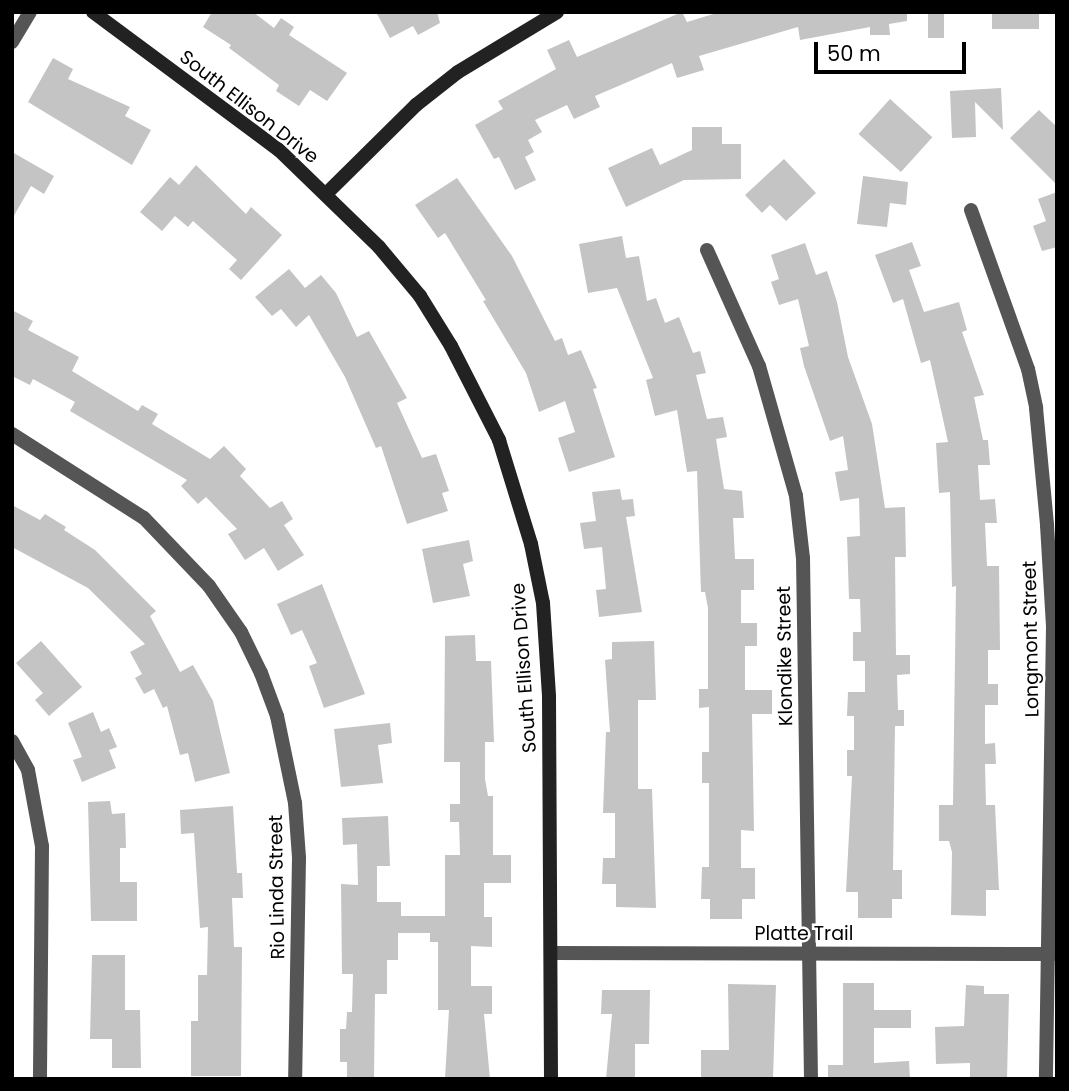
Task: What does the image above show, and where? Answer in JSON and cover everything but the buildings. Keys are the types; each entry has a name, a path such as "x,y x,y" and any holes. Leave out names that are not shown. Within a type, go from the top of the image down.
{"street":[{"path":"12,42 30,12"},
{"name":"South Ellison Drive","path":"93,12 261,136 326,194 420,296 477,390 513,478 542,603 550,697 551,1079"},
{"path":"326,194 447,80 558,12"},
{"name":"Longmont Street","path":"971,210 1016,329 1036,408 1053,627 1052,954 1046,1079"},
{"name":"Klondike Street","path":"707,250 759,366 796,496 803,558 811,1079"},
{"name":"Rio Linda Street","path":"12,434 144,518 209,586 241,632 261,673 288,760 296,817 295,1079"},
{"path":"12,741 28,770 41,835 40,1079"},
{"name":"Platte Trail","path":"552,953 1052,954"}]}
